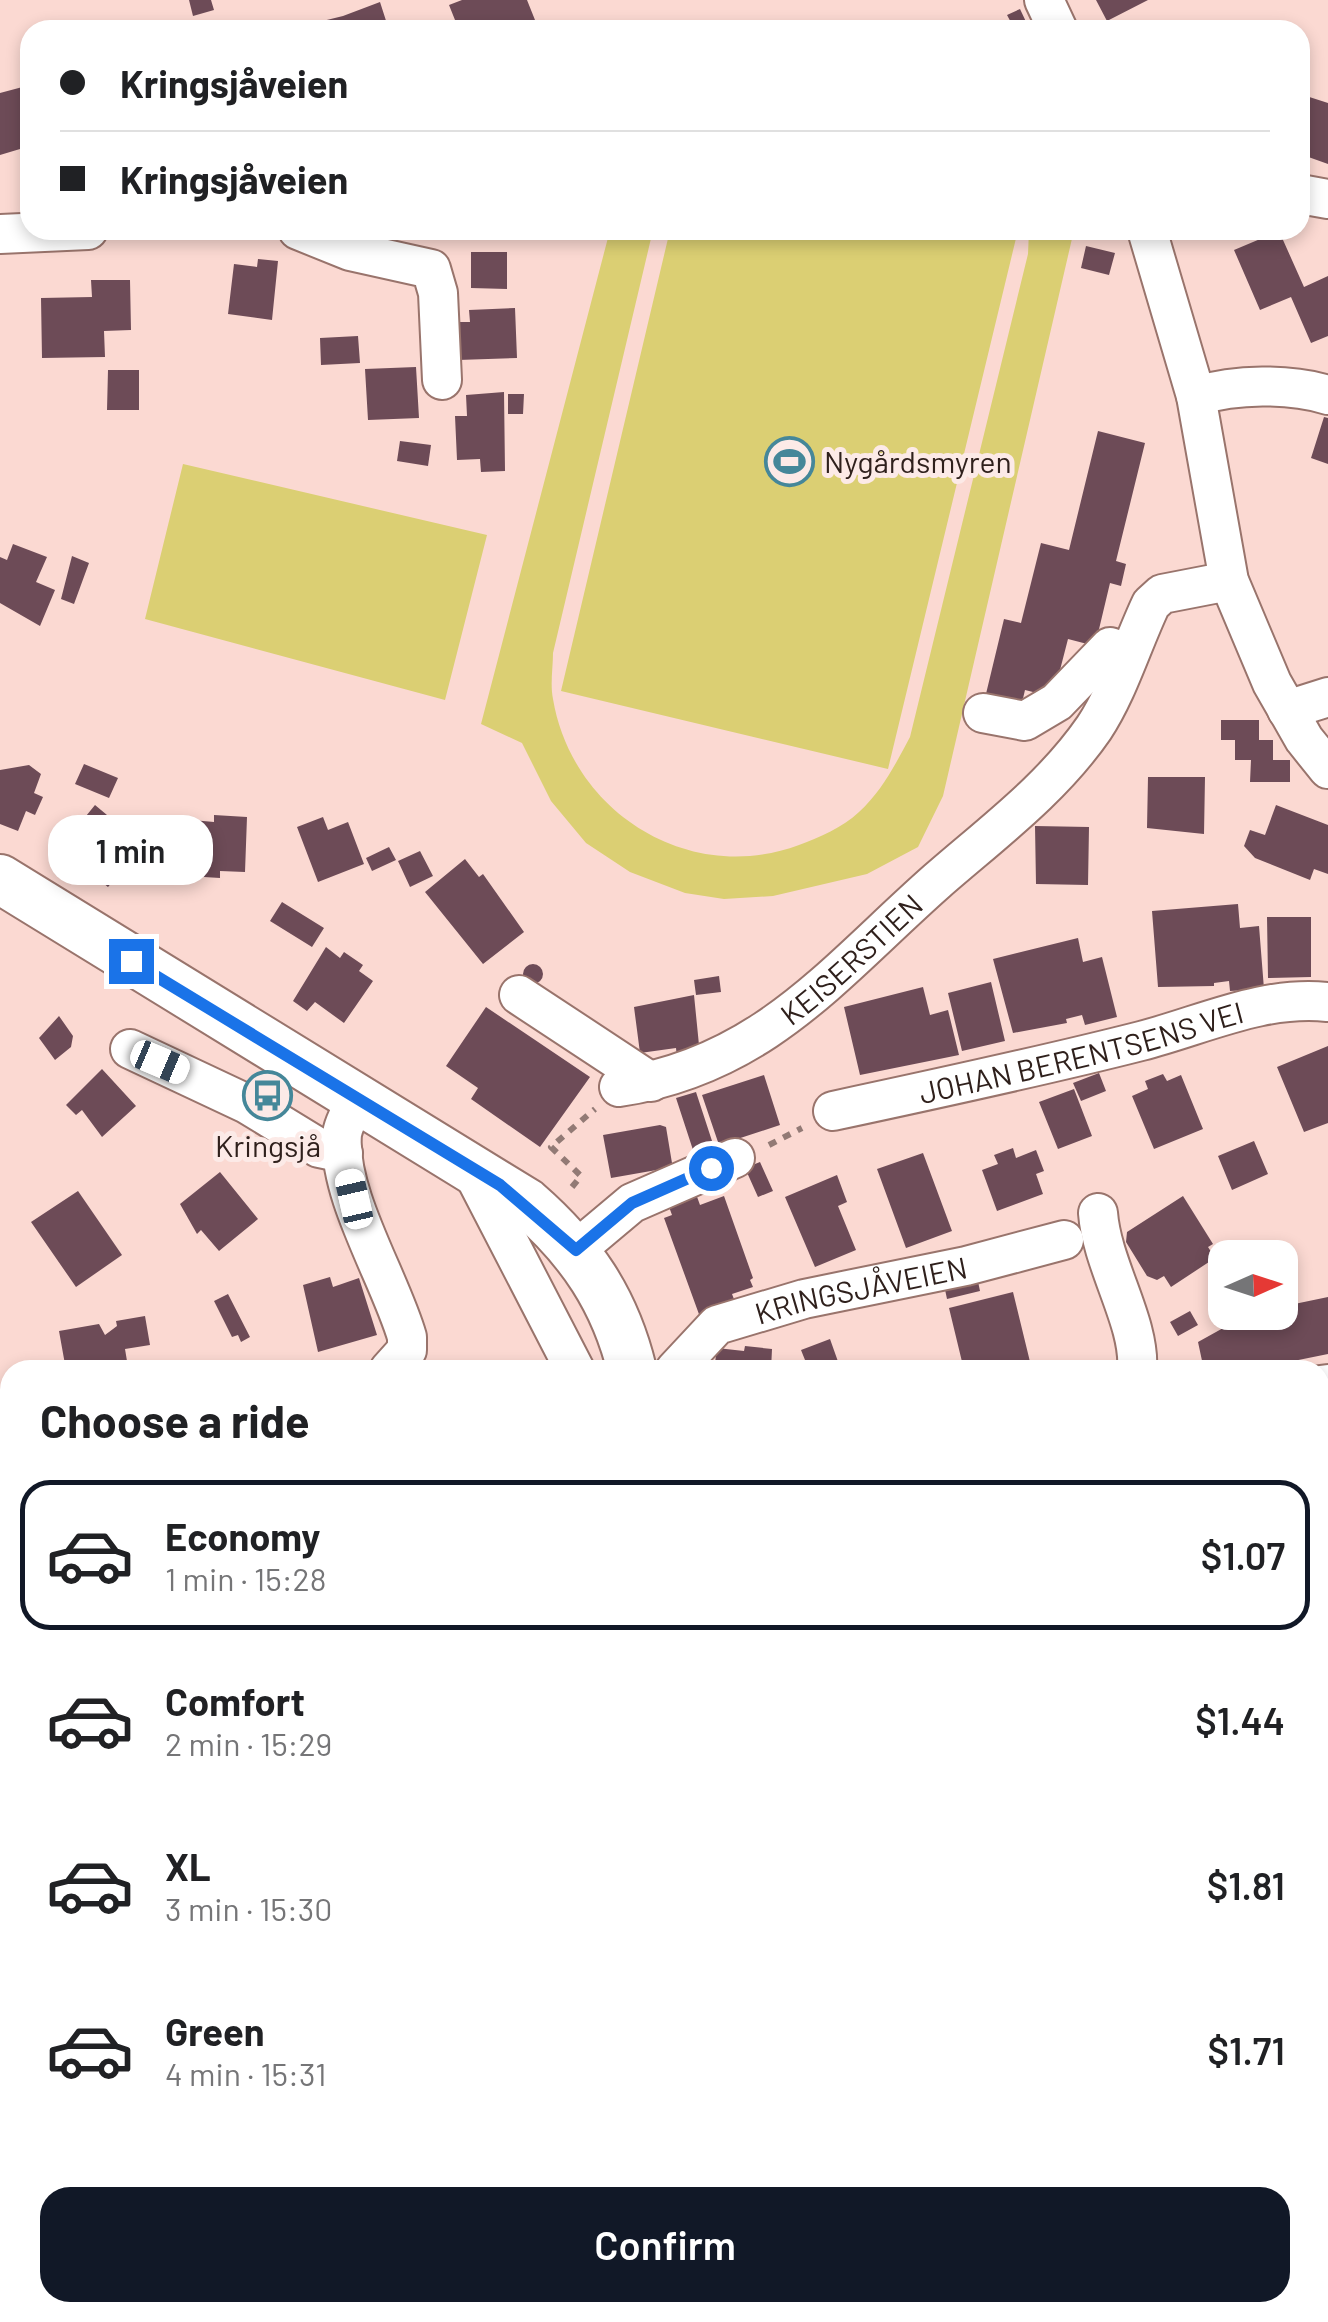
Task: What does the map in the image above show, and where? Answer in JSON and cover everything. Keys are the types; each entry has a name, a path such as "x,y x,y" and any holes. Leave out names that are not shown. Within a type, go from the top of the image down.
{"main road":[{"path":"0,879 527,1203 576,1250 607,1298 629,1360"}],"street":[{"path":"322,240 350,252 431,269 438,293 442,380"},
{"path":"1150,240 1196,396 1228,580 1286,710 1328,769"},
{"path":"1196,396 1219,389 1306,388 1328,395"},
{"name":"KEISERSTIEN","path":"635,1085 714,1063 760,1037 1002,829 1086,738 1136,646 1151,604 1162,594 1228,580"},
{"path":"983,713 1025,721 1057,702 1110,646 1136,646"},
{"path":"1286,710 1328,696"},
{"path":"519,995 635,1085"},
{"name":"JOHAN BERENTSENS VEI","path":"833,1111 1068,1060 1260,1005 1296,999 1328,1002"},
{"path":"130,1050 246,1104 319,1148 344,1154"},
{"path":"358,1098 342,1134 344,1154 354,1199 408,1337 407,1350 398,1360"},
{"path":"576,1250 632,1203 735,1158"},
{"path":"469,1165 570,1360"},
{"path":"1098,1213 1101,1249 1135,1342 1136,1360"},
{"name":"KRINGSJÅVEIEN","path":"684,1360 717,1325 804,1299 966,1266 1064,1240"}],"path":[{"path":"572,1187 581,1176 551,1147 635,1085"},
{"path":"735,1158 833,1111"}],"shaded area":[{"name":"Nygårdsmyren","path":"607,240 651,240 553,653 553,699 565,740 584,776 610,806 642,830 678,847 717,856 758,855 799,845 852,818 881,786 910,737 1029,240 1072,240 943,796 918,847 867,874 773,896 724,899 685,893 630,872 586,843 551,801 522,743 481,724"},
{"name":"Nygårdsmyren","path":"668,240 1016,240 888,769 561,691"},
{"path":"183,464 487,535 445,700 145,619"}],"building":[{"path":"189,0 211,0 214,10 193,16"},
{"path":"462,0 527,0 535,20 455,20 449,5"},
{"path":"1096,0 1148,0 1109,20"},
{"path":"380,2 386,20 327,20"},
{"path":"1020,9 1025,20 1010,20 1007,15"},
{"path":"20,88 20,149 0,155 0,93"},
{"path":"1310,97 1328,103 1328,164 1310,158"},
{"path":"1258,240 1283,240 1304,287 1328,276 1328,336 1311,343 1291,297 1260,310 1234,250"},
{"path":"1086,246 1115,253 1109,275 1081,268"},
{"path":"471,252 507,252 507,289 471,288"},
{"path":"258,259 278,261 272,320 228,314 234,264 257,267"},
{"path":"91,280 130,280 131,330 104,331 105,357 42,358 41,298 92,297"},
{"path":"515,308 517,358 458,360 457,322 470,322 469,310"},
{"path":"358,336 360,363 321,365 320,338"},
{"path":"416,367 419,418 368,420 365,369"},
{"path":"108,370 139,370 139,410 107,410"},
{"path":"504,392 505,471 481,472 480,459 457,460 455,416 467,416 466,395"},
{"path":"508,394 524,394 523,414 508,414"},
{"path":"1324,417 1328,418 1328,464 1311,458"},
{"path":"1098,431 1145,443 1116,561 1126,564 1121,586 1110,583 1095,646 1068,639 1060,670 1069,672 1053,697 1025,690 1021,707 985,698 1004,619 1021,623 1041,543 1069,550"},
{"path":"400,441 431,445 428,466 397,461"},
{"path":"13,544 47,557 36,582 55,590 40,626 0,603 0,557 7,560"},
{"path":"72,556 89,563 74,604 61,599"},
{"path":"1221,720 1259,720 1259,740 1273,740 1273,760 1290,760 1290,782 1250,782 1251,760 1235,760 1235,740 1221,740"},
{"path":"84,764 118,778 109,798 75,784"},
{"path":"29,765 41,774 34,793 43,797 35,815 26,811 18,831 0,824 0,770"},
{"path":"1148,777 1205,777 1204,834 1147,828"},
{"path":"95,805 143,845 108,887 60,848"},
{"path":"1276,805 1328,825 1328,874 1314,869 1310,880 1255,858 1244,846 1250,830 1265,835"},
{"path":"214,815 247,817 245,872 220,871 220,878 188,876 192,820 214,822"},
{"path":"323,817 328,830 348,822 364,864 318,882 297,827"},
{"path":"1035,826 1089,827 1088,885 1036,884"},
{"path":"389,847 396,860 372,871 366,858"},
{"path":"420,851 433,876 410,887 398,861"},
{"path":"465,859 479,877 483,874 524,932 483,964 425,892"},
{"path":"282,902 324,928 312,947 270,921"},
{"path":"1238,904 1240,928 1259,926 1264,989 1230,991 1229,981 1214,986 1158,987 1152,911"},
{"path":"1267,917 1311,917 1311,977 1268,978"},
{"path":"1078,938 1083,962 1102,957 1117,1017 1085,1025 1082,1015 1066,1019 1067,1023 1013,1033 993,959"},
{"path":"326,947 340,958 344,952 363,965 359,971 373,981 344,1023 315,1002 307,1011 293,1001"},
{"path":"533,964 543,974 533,984 523,974"},
{"path":"719,976 721,992 696,995 694,980"},
{"path":"991,982 1005,1041 962,1051 948,993"},
{"path":"923,987 930,1015 948,1010 959,1055 860,1075 844,1007"},
{"path":"694,995 700,1055 677,1058 676,1048 640,1053 634,1007"},
{"path":"486,1007 590,1077 540,1147 471,1099 478,1088 446,1066"},
{"path":"59,1016 73,1036 71,1047 55,1060 39,1038"},
{"path":"1328,1046 1328,1123 1304,1132 1277,1067"},
{"path":"102,1069 136,1106 102,1137 82,1110 76,1115 66,1105"},
{"path":"1099,1073 1106,1091 1081,1101 1073,1083"},
{"path":"1163,1074 1167,1081 1181,1075 1203,1129 1154,1149 1132,1096 1148,1089 1145,1081"},
{"path":"764,1075 780,1125 719,1145 702,1095"},
{"path":"1074,1089 1092,1136 1058,1149 1039,1102"},
{"path":"696,1092 713,1144 693,1150 676,1098"},
{"path":"666,1127 672,1163 668,1168 611,1178 603,1135"},
{"path":"1254,1141 1268,1174 1232,1190 1218,1156"},
{"path":"1013,1148 1016,1158 1036,1150 1044,1171 1036,1174 1043,1194 997,1211 982,1170 998,1164 994,1155"},
{"path":"923,1153 952,1231 906,1248 877,1169"},
{"path":"760,1162 773,1191 758,1197 745,1168"},
{"path":"220,1172 258,1219 219,1251 201,1230 197,1234 180,1204"},
{"path":"837,1175 847,1202 838,1206 856,1250 815,1267 785,1197"},
{"path":"78,1191 122,1255 76,1287 31,1222"},
{"path":"696,1194 700,1205 724,1196 753,1278 753,1287 732,1294 737,1307 700,1317 664,1218 672,1215 668,1204"},
{"path":"1183,1196 1210,1240 1208,1263 1171,1287 1164,1276 1157,1280 1147,1276 1126,1242 1127,1232"},
{"path":"976,1272 980,1291 947,1299 943,1280"},
{"path":"330,1277 333,1287 359,1278 377,1335 318,1352 303,1285"},
{"path":"1013,1292 1030,1360 962,1360 949,1308"},
{"path":"228,1294 250,1337 241,1342 238,1335 232,1337 214,1301"},
{"path":"1328,1297 1328,1354 1298,1360 1202,1360 1198,1342 1220,1330 1298,1330 1298,1303"},
{"path":"1190,1311 1198,1325 1178,1336 1170,1322"},
{"path":"145,1316 150,1345 125,1349 127,1360 64,1360 59,1331 99,1324 105,1335 117,1326 116,1321"},
{"path":"830,1339 837,1360 805,1360 801,1350"},
{"path":"745,1346 772,1349 771,1360 715,1360 717,1348 744,1351"}],"place":[{"name":"Nygårdsmyren","path":"789,461"},
{"name":"Kringsjå","path":"268,1096"}],"route":[{"path":"131,961 500,1185 559,1230 576,1250 632,1203 711,1168"}]}
